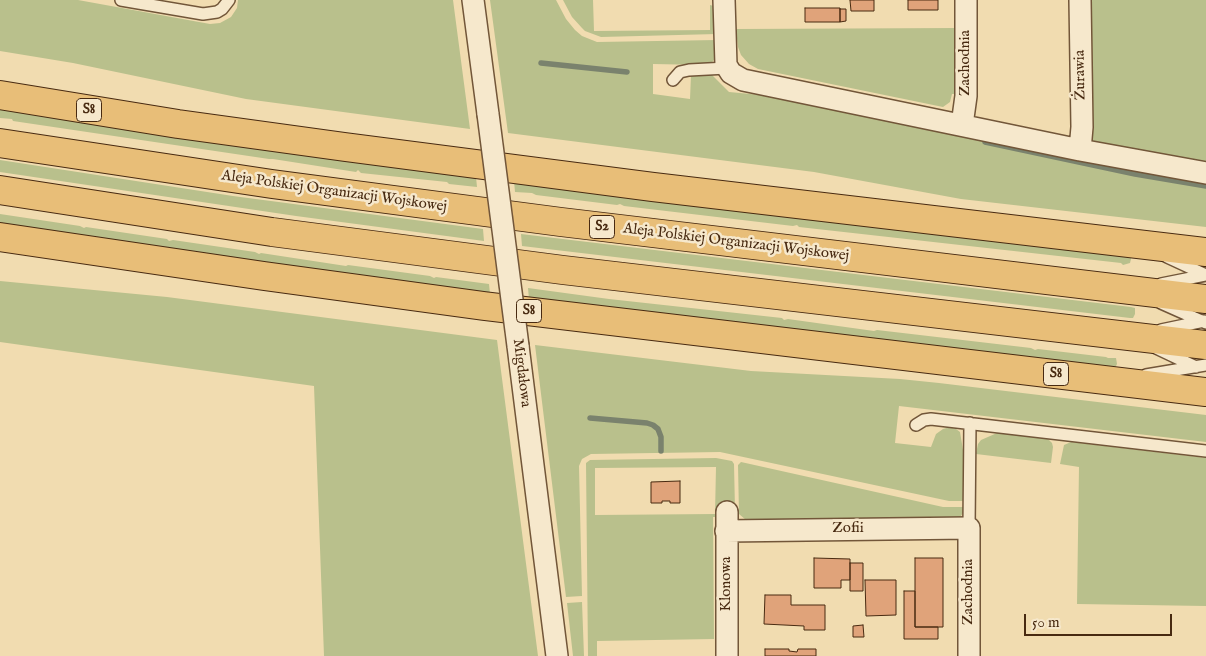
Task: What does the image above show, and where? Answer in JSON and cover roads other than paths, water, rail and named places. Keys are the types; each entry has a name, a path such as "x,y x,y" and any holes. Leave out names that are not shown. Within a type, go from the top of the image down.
{"highway":[{"name":"S8","path":"0,96 345,147 653,187 1206,252"},
{"name":"Aleja Polskiej Organizacji Wojskowej","path":"0,143 272,184 512,216 1129,290 1204,339"},
{"path":"0,190 272,232 563,270 1132,336 1204,339"},
{"name":"S8","path":"0,237 484,306 1206,392"}],"street":[{"name":"Migdałowa","path":"473,0 557,656"},
{"path":"724,0 724,45 727,68 736,77 750,82 1080,150 1206,173"},
{"name":"Zachodnia","path":"962,125 966,102 966,0"},
{"name":"Żurawia","path":"1080,0 1082,127 1080,150"},
{"name":"Zofii","path":"727,521 969,528"},
{"name":"Klonowa","path":"727,521 727,656"},
{"name":"Zachodnia","path":"969,528 969,656"}],"lane":[{"path":"121,0 203,14 217,12 229,0"},
{"path":"673,80 680,72 688,70 727,68"},
{"path":"1136,243 1206,275"},
{"path":"1129,290 1206,275"},
{"path":"1115,381 1204,339"},
{"path":"916,425 924,420 931,419 1206,450"},
{"path":"969,528 970,423"}],"waterway":[{"path":"541,63 627,72"},
{"path":"985,142 1135,174 1206,186"},
{"path":"590,418 653,425 658,429 661,437 661,451"}]}
